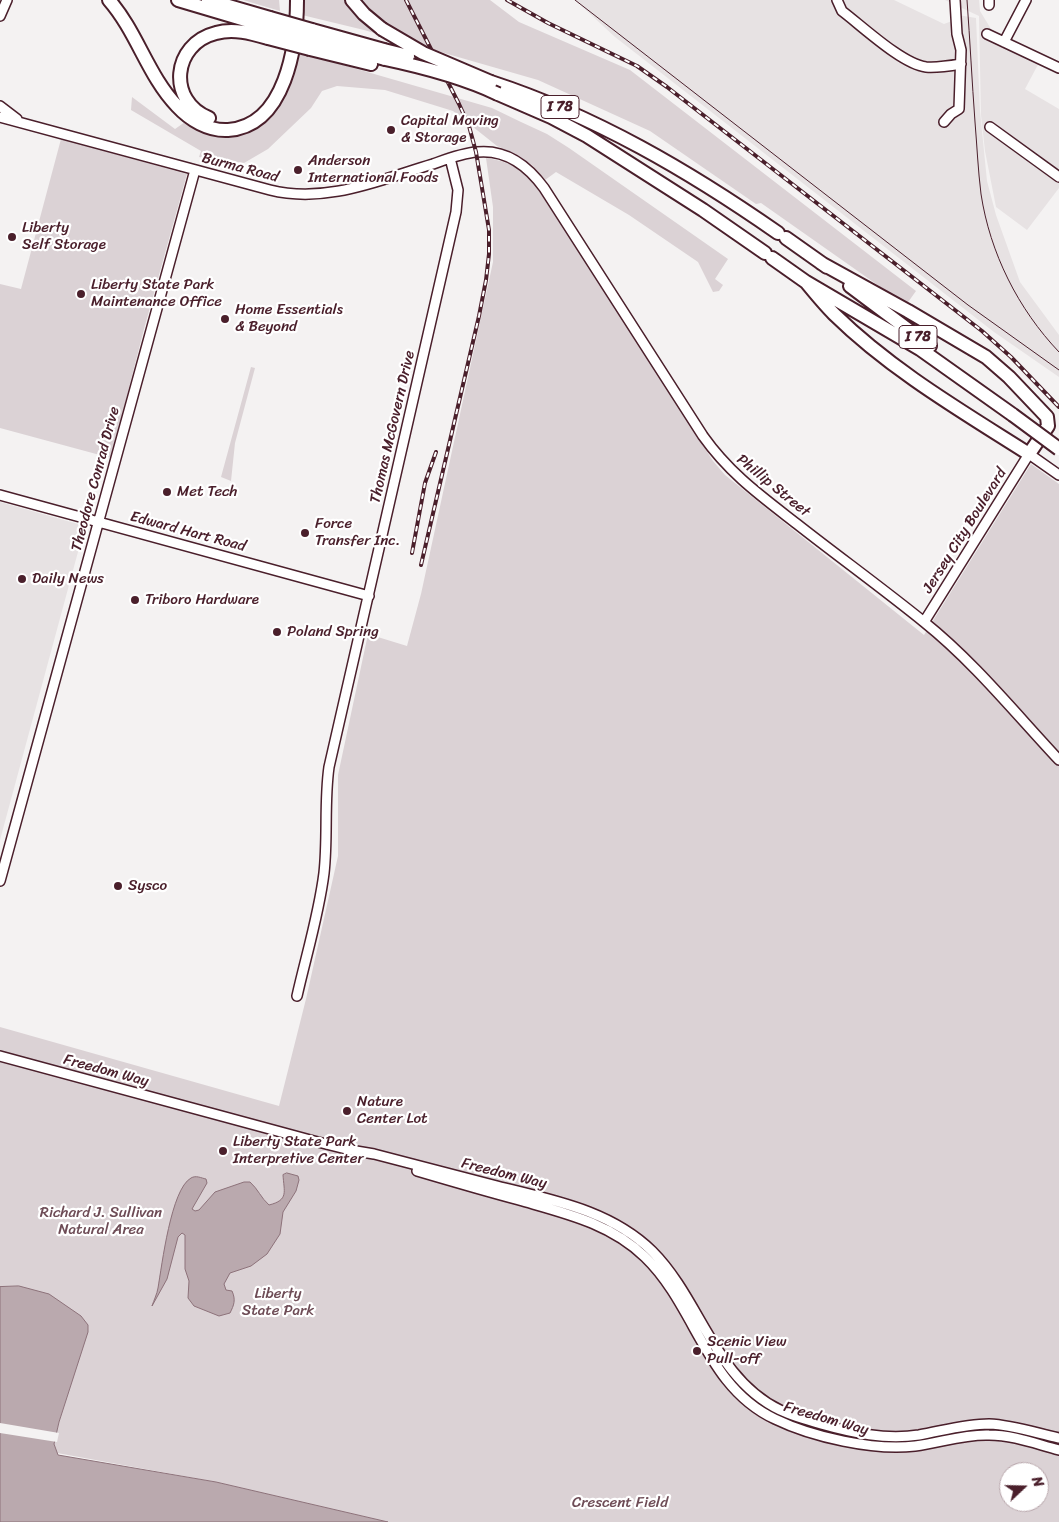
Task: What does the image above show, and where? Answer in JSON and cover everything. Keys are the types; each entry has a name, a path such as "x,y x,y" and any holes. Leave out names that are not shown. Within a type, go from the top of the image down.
{"highway":[{"path":"110,0 124,19 160,83 176,105 191,118 203,125 224,130 238,128 256,119 266,110 278,93 293,50 297,0"},
{"name":"I 78","path":"178,0 269,28 383,59 492,82 563,108 629,141 714,190 821,263 1059,448"},
{"name":"I 78","path":"208,0 269,28"},
{"path":"290,0 288,35 281,65 271,89 260,104 246,116 230,121 218,121 207,118 192,107 182,92 180,73 184,57 195,43 211,34 269,28 312,39 383,59"},
{"path":"352,0 364,14 382,29 423,53 492,82"},
{"name":"I 78","path":"383,59 413,65 454,77 494,95 525,106 593,139 703,210 806,282 910,342 1015,412 1059,438"},
{"path":"806,282 832,312 872,346 928,388 1029,454 1048,426 1047,417 999,367 908,311 821,263"}],"street":[{"path":"0,16 8,0"},
{"path":"837,0 842,11 910,62 925,67 944,67 961,64"},
{"path":"944,122 959,109 961,50 957,34 955,0"},
{"path":"1004,42 1026,0"},
{"path":"987,34 1059,68"},
{"name":"Burma Road","path":"0,106 22,122"},
{"name":"Burma Road","path":"0,117 279,192 310,196 344,190 450,158 482,152"},
{"path":"990,127 1059,177"},
{"name":"Phillip Street","path":"482,152 503,155 519,162 538,180 703,436 723,462 746,484 924,622 972,665 1059,760"},
{"name":"Thomas McGovern Drive","path":"297,996 323,876 326,851 326,801 330,766 456,212 458,190 450,158"},
{"name":"Theodore Conrad Drive","path":"0,881 195,170"},
{"path":"1029,454 1059,475"},
{"name":"Jersey City Boulevard","path":"924,622 1029,454"},
{"name":"Edward Hart Road","path":"0,495 369,596"},
{"name":"Freedom Way","path":"0,1056 350,1150 374,1159 576,1216 602,1227 628,1242 651,1263 667,1283 718,1369 740,1395 760,1411 794,1427 851,1442 878,1446 912,1446 960,1437 988,1435 1014,1438 1059,1450"},
{"name":"Freedom Way","path":"350,1150 374,1154 559,1202 605,1218 636,1237 656,1255 679,1284 726,1363 743,1384 772,1406 797,1417 848,1431 876,1436 908,1436 964,1426 989,1424 1013,1427 1059,1438"},
{"path":"689,1320 697,1315"}],"shaded area":[{"path":"575,0 894,0 944,24 952,21 952,14 976,18 980,111 987,181 996,215 1020,282 1059,335 1059,377 994,332 615,37"},
{"path":"945,0 979,0 980,11 991,29 1042,57 1025,89 1059,109 1059,188 1027,230 996,207 985,151 981,115 979,16"},
{"path":"0,502 85,526 0,840"},
{"path":"287,1173 298,1176 299,1180 296,1191 283,1212 280,1234 267,1254 251,1266 230,1273 224,1284 226,1290 232,1291 234,1297 230,1313 219,1316 194,1306 188,1298 189,1281 185,1269 185,1235 182,1233 178,1237 167,1279 152,1306 158,1290 168,1228 178,1197 184,1185 191,1178 206,1179 207,1183 192,1209 195,1211 199,1210 215,1192 244,1182 250,1182 269,1205 280,1201 284,1194 283,1175"},
{"path":"19,1286 49,1294 81,1316 88,1325 88,1332 59,1422 54,1444 58,1455 216,1482 388,1522 0,1522 0,1287"}],"green space":[{"path":"243,0 279,0 280,11"},
{"path":"302,0 490,0 519,22 630,70 916,291 906,305 761,203 756,204 650,131 538,80 364,30 302,15"},
{"path":"298,52 492,108 547,134 728,259 715,279 723,285 719,291 713,292 698,262 629,215 556,172 545,180 533,166 518,155 497,146 453,111 385,90 337,86 322,91 311,108 268,149 244,163 199,157 201,151 131,110 132,97 175,129 185,122 227,138 257,127 279,102"},
{"path":"61,139 187,174 111,458 0,428 0,284 21,289"},
{"path":"486,158 511,165 532,180 713,461 725,475 924,635 1031,464 1059,484 1059,1522 388,1522 216,1482 57,1453 54,1444 59,1422 84,1335 0,1300 0,1027 279,1106 306,999 338,856 338,775 368,634 407,646 421,594 493,262 493,207"},
{"path":"251,367 255,368 235,443 231,481 221,477"}],"pier":[{"path":"0,1423 59,1433 57,1442 0,1433"}],"tram line":[{"path":"575,0 968,305 1059,370"},
{"path":"967,0 978,167 985,216 991,238 1008,279 1031,317 1059,352"}],"railway":[{"path":"406,0 469,126 476,152 489,230 486,280 479,316 421,565"},
{"path":"507,0 548,23 637,66 667,87 982,331 1011,357 1059,407"},
{"path":"412,553 425,483 436,452"}],"place":[{"name":"Capital Moving & Storage","path":"391,130"},
{"name":"Anderson International Foods","path":"298,170"},
{"name":"Liberty Self Storage","path":"12,237"},
{"name":"Liberty State Park Maintenance Office","path":"81,294"},
{"name":"Home Essentials & Beyond","path":"225,319"},
{"name":"Met Tech","path":"167,492"},
{"name":"Force Transfer Inc.","path":"305,533"},
{"name":"Daily News","path":"22,579"},
{"name":"Triboro Hardware","path":"135,600"},
{"name":"Poland Spring","path":"277,632"},
{"name":"Sysco","path":"118,886"},
{"name":"Nature Center Lot","path":"347,1111"},
{"name":"Liberty State Park Interpretive Center","path":"223,1151"},
{"name":"Scenic View Pull-off","path":"697,1351"}],"park label":[{"name":"Richard J. Sullivan Natural Area","path":"101,1222"},
{"name":"Liberty State Park","path":"278,1302"},
{"name":"Crescent Field","path":"620,1503"}]}
